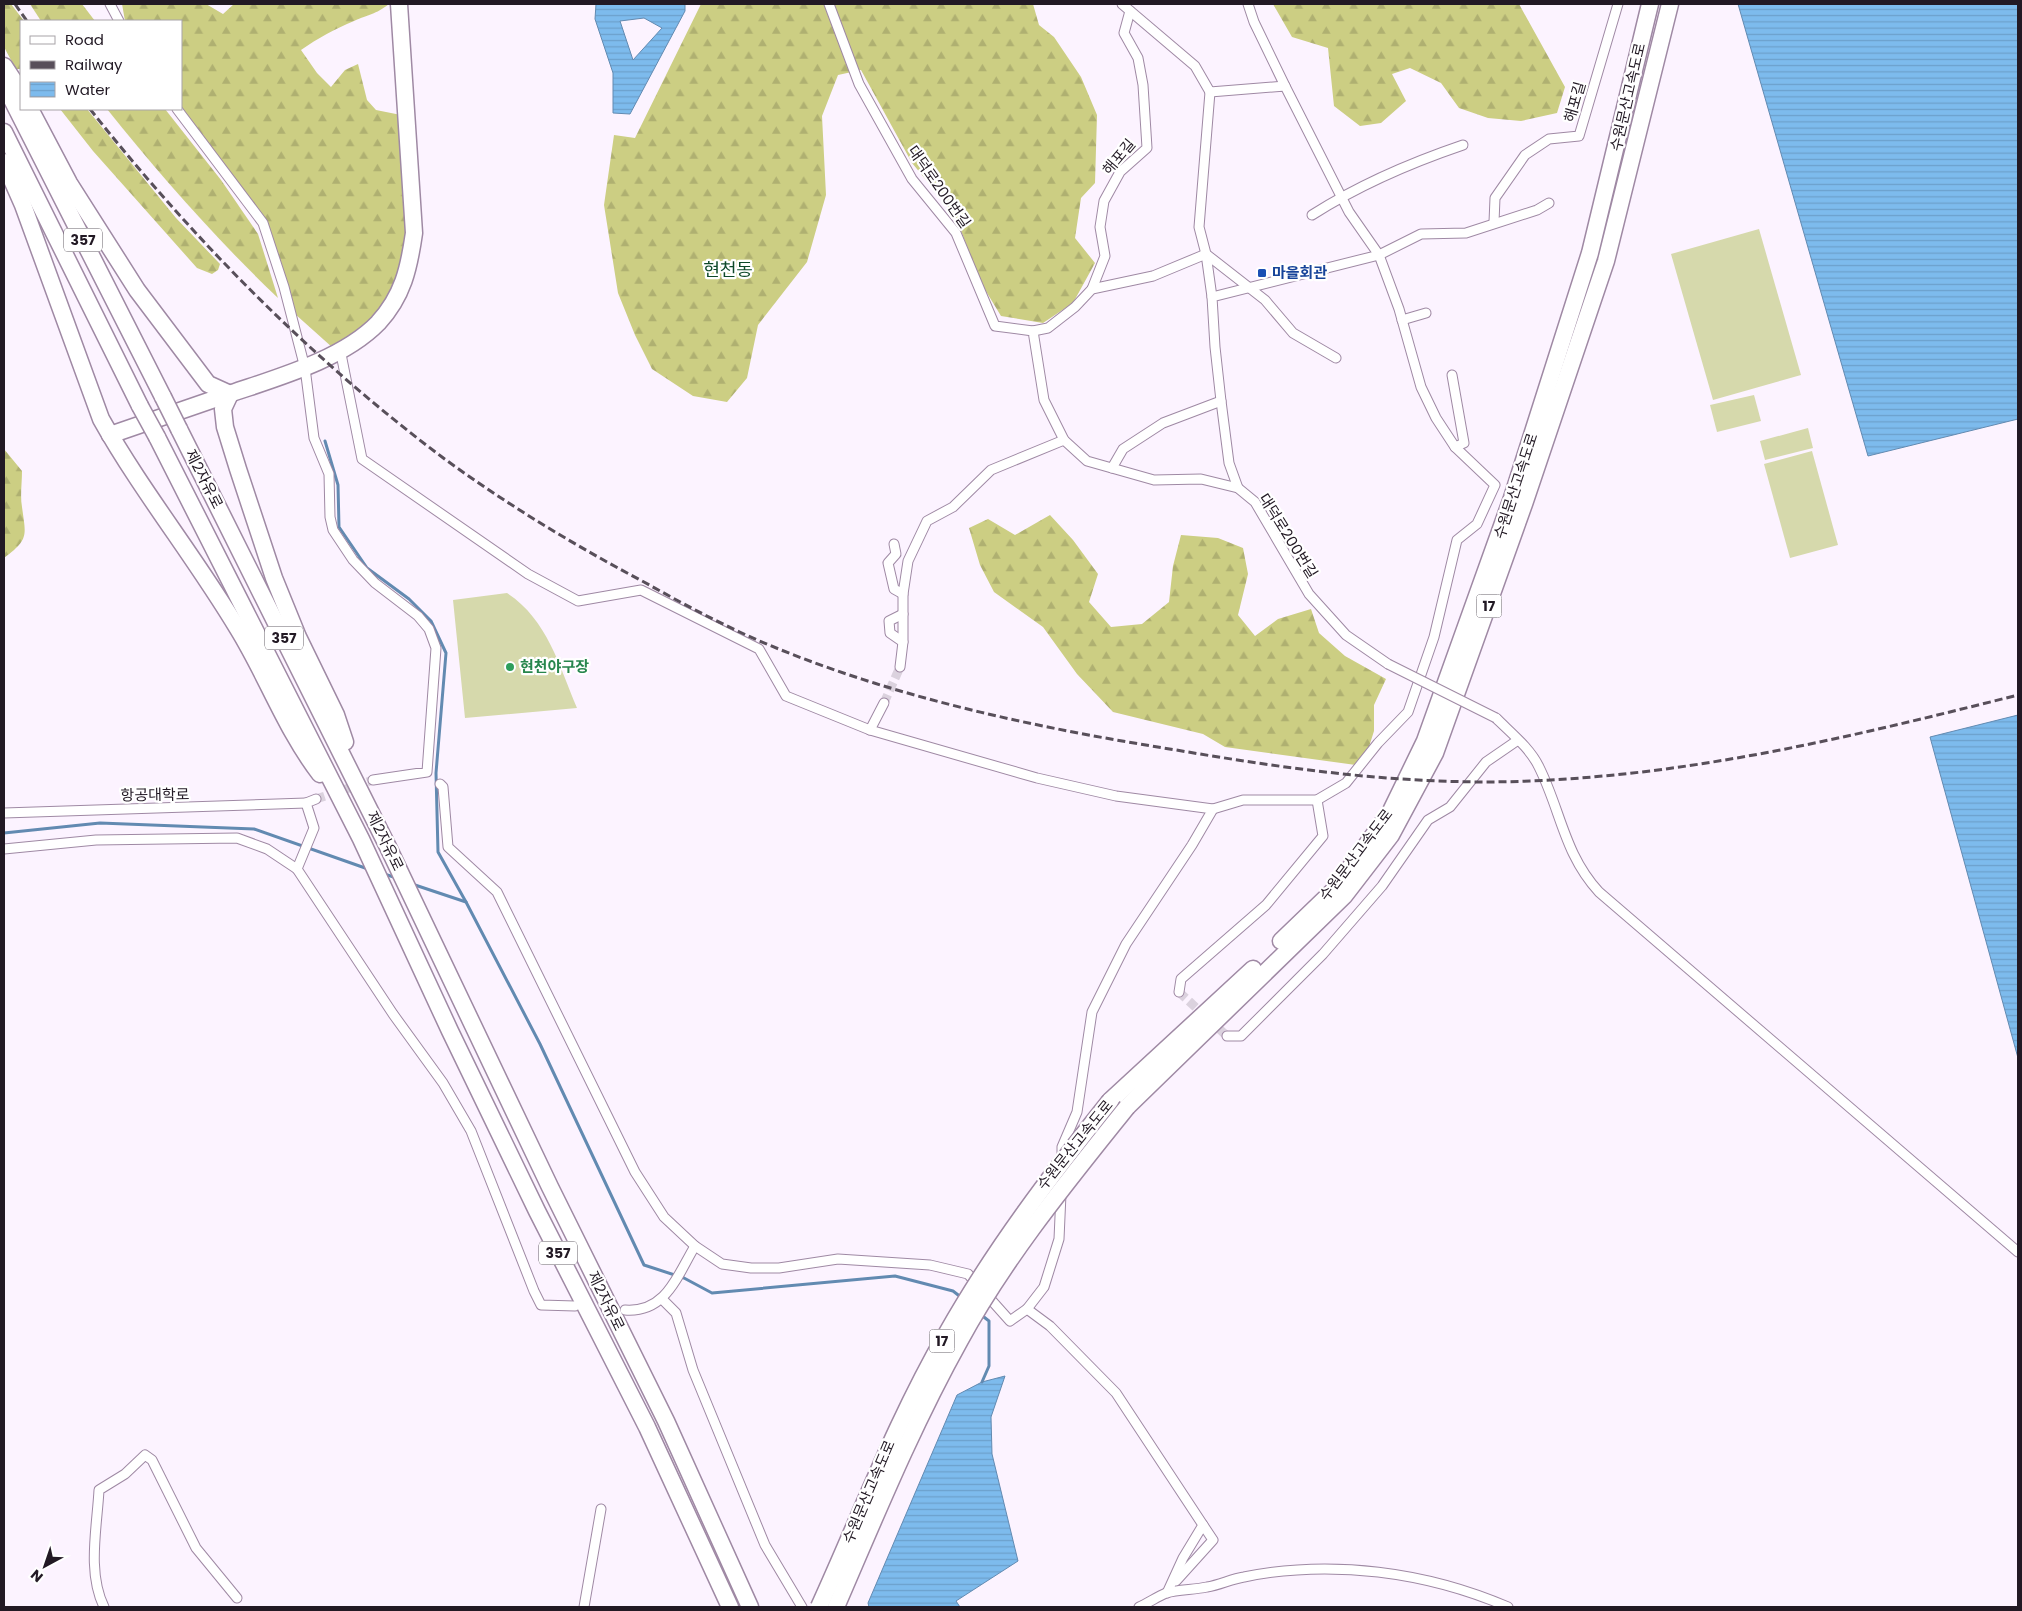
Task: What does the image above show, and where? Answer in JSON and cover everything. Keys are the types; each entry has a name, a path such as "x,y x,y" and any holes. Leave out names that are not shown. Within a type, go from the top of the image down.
{"highway":[{"path":"110,435 305,368 356,340 378,323 398,296 410,267 413,225 399,4"},
{"name":"수원문산고속도로","path":"819,1607 893,1436 946,1334 988,1264 1030,1203 1110,1100 1250,972 1334,890 1392,811 1425,741 1512,498 1590,253 1650,4"},
{"name":"수원문산고속도로","path":"836,1607 907,1442 960,1340 1003,1271 1053,1200 1126,1107 1344,896 1391,835 1434,753 1524,504 1606,261 1670,4"},
{"path":"4,66 20,90"},
{"name":"제2자유로","path":"4,84 419,909 550,1187 666,1421 750,1607"},
{"path":"31,110 69,183 137,290 208,384 230,394"},
{"name":"제2자유로","path":"4,132 140,406 361,839 537,1211 647,1427 730,1607"},
{"path":"4,162 29,222 102,419 110,435 238,628 265,675 305,755 345,807"},
{"path":"230,394 223,409 225,427 274,578 298,636 336,715 365,801"}],"street":[{"path":"110,4 118,20"},
{"name":"대덕로200번길","path":"829,4 859,84 912,179 956,233 995,326 1033,331 1048,328 1075,307 1092,289"},
{"path":"1122,4 1194,66 1210,92 1199,227 1206,254 1212,297 1215,347 1229,463 1238,488"},
{"path":"340,349 362,459 528,574 578,601 640,590 759,649 786,696 870,730 1037,778 1116,796 1213,809 1243,800 1317,800 1346,783 1378,743 1408,712 1434,637 1457,540 1478,524 1495,485 1455,447 1436,418 1421,387 1402,320 1379,255 1349,212 1284,86 1254,22 1248,4"},
{"name":"해포길","path":"1494,222 1495,198 1525,155 1549,139 1579,136 1618,4"},
{"name":"해포길","path":"1092,289 1105,256 1100,227 1104,201 1120,172 1148,148 1143,84 1138,58 1124,33 1130,11"},
{"path":"1210,92 1284,86"},
{"path":"178,110 263,223 284,287 305,368 314,438 329,474 333,530 353,560 375,583 418,616 429,629 436,648 426,772 373,780"},
{"path":"1312,215 1341,196 1418,160 1463,145"},
{"path":"1212,297 1379,255 1421,234 1466,233 1494,222 1537,210 1549,203"},
{"path":"1092,289 1153,276 1206,254"},
{"path":"1206,254 1265,300 1293,333 1336,358"},
{"path":"1402,320 1426,313"},
{"name":"대덕로200번길","path":"1033,331 1044,400 1064,440 1087,461 1154,480 1201,479 1238,488 1255,502 1309,594 1346,634 1388,664 1496,718 1518,740 1539,767 1571,852 1585,877 1599,892 2018,1252"},
{"path":"1452,375 1464,443 1455,447"},
{"path":"1112,468 1123,449 1163,423 1222,401"},
{"path":"900,666 903,642 903,594 908,562 927,521 953,507 991,470 1064,440"},
{"path":"894,544 896,554 888,563 894,589 903,594"},
{"path":"902,614 889,621 890,633 903,642"},
{"path":"870,730 884,703"},
{"path":"1227,1036 1241,1036 1323,954 1382,886 1428,820 1450,806 1486,762 1518,740"},
{"path":"440,784 443,788 448,847 497,892 635,1172 664,1217 696,1246 722,1264 751,1268 779,1268 838,1259 930,1265 968,1274 1010,1321 1027,1309 1044,1287 1059,1239 1062,1147 1077,1112 1092,1012 1126,944 1192,846 1213,809"},
{"name":"항공대학로","path":"4,813 306,803 316,799"},
{"path":"1179,992 1181,980 1266,905 1323,836 1317,800"},
{"path":"298,869 314,828 306,803"},
{"path":"4,849 23,845 96,840 236,838 267,849 298,869 393,1014 443,1083 470,1131 534,1291 541,1304 575,1306"},
{"path":"624,1310 639,1311 662,1299 673,1286 696,1246"},
{"path":"662,1299 676,1313 693,1370 765,1546 802,1607"},
{"path":"1027,1309 1050,1326 1116,1393 1213,1540 1189,1565 1167,1593"},
{"path":"104,1607 99,1596 94,1570 99,1490 124,1474 145,1454 152,1460 196,1548 237,1598"},
{"path":"584,1607 601,1509"},
{"path":"1167,1593 1183,1558 1203,1525"},
{"path":"1139,1607 1167,1593 1207,1587 1244,1577 1300,1570 1353,1569 1395,1574 1435,1583 1508,1607"}],"green space":[{"path":"4,4 11,4 23,20 20,20 20,69 16,69 4,47"},
{"path":"30,4 82,4 94,20 40,20"},
{"path":"122,4 206,4 223,14 234,4 389,4 376,12 333,31 301,50 317,73 331,87 345,70 358,64 367,100 376,110 401,115 407,254 401,274 373,323 333,348 285,305 262,227 242,190 182,107 182,20 125,20"},
{"path":"701,4 1033,4 1039,25 1054,37 1081,77 1097,115 1095,183 1081,198 1075,238 1095,263 1073,303 1043,323 1001,316 981,283 955,215 912,163 861,70 838,75 822,116 826,195 807,262 758,325 747,378 727,402 693,396 652,369 635,335 618,293 604,205 614,135 635,138"},
{"path":"1273,4 1519,4 1565,87 1557,113 1521,121 1488,118 1459,108 1441,83 1410,68 1392,74 1406,101 1381,123 1360,126 1334,106 1328,48 1292,37"},
{"path":"61,110 88,110 176,218 220,264 218,270 212,274 197,268 93,151"},
{"path":"108,110 166,110 221,180 258,234 278,298 189,206"},
{"path":"1759,229 1801,375 1713,400 1671,254"},
{"path":"1754,395 1761,421 1717,432 1710,405"},
{"path":"1808,428 1813,448 1765,460 1760,441"},
{"path":"4,449 22,471 21,498 25,531 22,541 4,558"},
{"path":"1812,451 1838,545 1790,558 1764,464"},
{"path":"1050,515 1073,540 1098,574 1089,602 1111,627 1142,624 1169,602 1173,566 1181,535 1218,538 1243,548 1248,574 1238,615 1255,636 1278,619 1311,609 1319,633 1345,656 1386,679 1374,705 1374,731 1363,766 1225,747 1203,734 1113,712 1077,674 1043,627 994,592 980,565 969,528 988,519 1015,535"},
{"name":"현천야구장","path":"507,593 521,604 542,629 577,708 465,718 453,600"}],"water":[{"path":"596,4 685,4 685,11 630,114 613,113 613,73 595,19","holes":["644,18 662,28 633,60 620,21"]},
{"path":"1738,4 2018,4 2018,419 1868,456"},
{"path":"2018,715 2018,1058 1930,737"},
{"path":"1005,1376 991,1417 992,1454 1018,1561 956,1601 960,1607 869,1607 868,1603 957,1395 982,1382"}],"waterway":[{"path":"325,441 338,485 339,527 367,568 409,599 431,621 446,653 436,773 438,852 466,902"},
{"path":"4,833 100,823 254,829 368,869"},
{"path":"384,874 397,878"},
{"path":"412,884 466,902 540,1044 644,1265 684,1278 712,1293 895,1276 953,1291 962,1298"},
{"path":"980,1314 989,1321 989,1366 982,1382"}],"tunnel":[{"path":"884,703 900,667"},
{"path":"316,799 373,780"},
{"path":"1179,992 1227,1036"}],"railway":[{"path":"15,4 26,20"},
{"path":"91,110 169,204 255,294 346,379 442,457 541,523 690,607 769,645 868,681 970,710 1072,732 1220,757 1352,775 1396,779 1485,782 1593,777 1716,762 1897,725 2018,695"}],"place":[{"name":"마을회관","path":"1262,273"},
{"name":"현천야구장","path":"510,667"}],"district":[{"name":"현천동","path":"728,270"}]}
